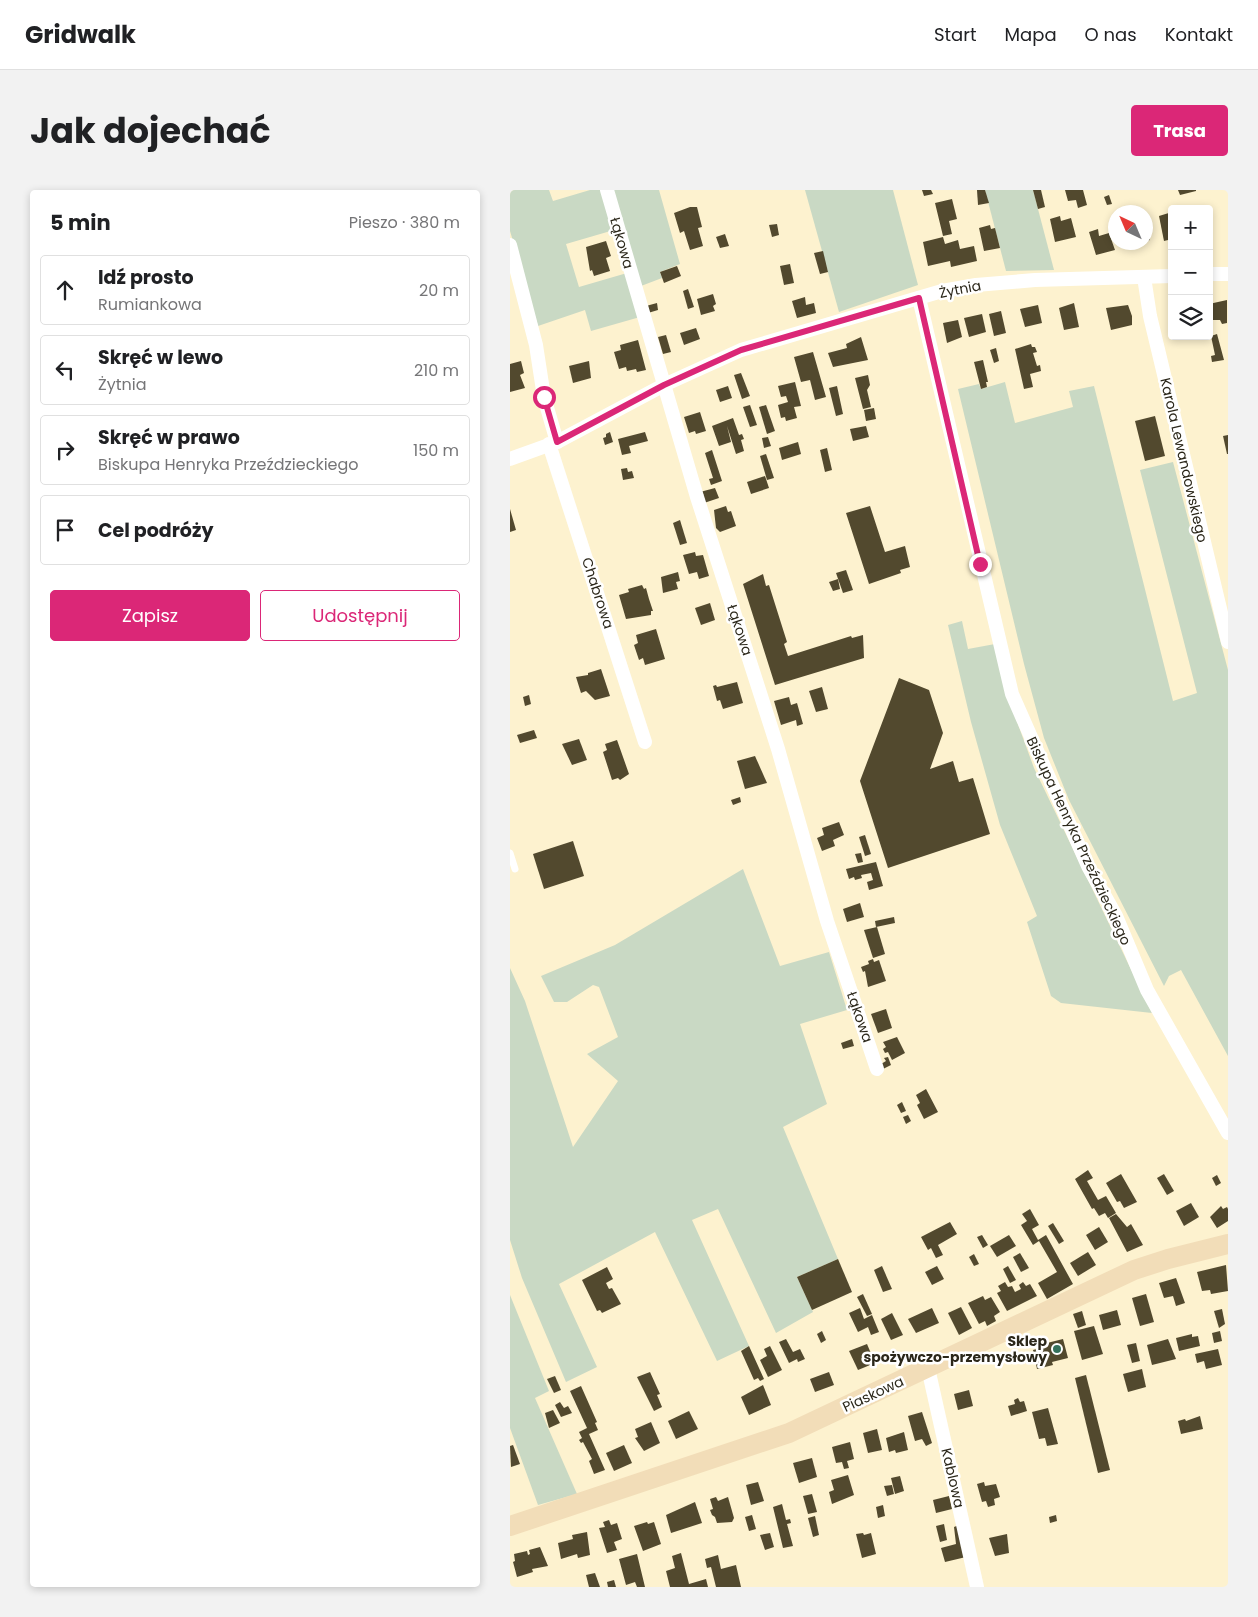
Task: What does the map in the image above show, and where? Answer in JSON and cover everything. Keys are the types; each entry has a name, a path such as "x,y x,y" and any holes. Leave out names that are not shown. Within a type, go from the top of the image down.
{"street":[{"name":"Łąkowa","path":"606,190 664,385 778,749 827,920 877,1070"},
{"name":"Chabrowa","path":"510,245 536,345 553,443 645,742"},
{"path":"1213,274 1228,274"},
{"name":"Żytnia","path":"510,459 553,443 664,385 741,350 919,298 976,285 1035,280 1168,276"},
{"name":"Karola Lewandowskiego","path":"1144,277 1150,316 1228,642"},
{"name":"Biskupa Henryka Przeździeckiego","path":"919,298 1012,694 1088,866 1116,916 1147,990 1228,1133"},
{"name":"Piaskowa","path":"510,1526 789,1433 1134,1270 1168,1258 1228,1244"},
{"name":"Kablowa","path":"928,1368 977,1587"}],"lane":[{"path":"510,854 515,869"}],"green space":[{"path":"510,190 549,190 553,201 590,190 603,190 614,230 566,244 579,287 627,273 640,317 591,331 585,310 538,326 510,231"},
{"path":"612,190 659,190 680,264 660,272 662,278 641,286"},
{"path":"805,190 893,190 918,285 839,312"},
{"path":"985,190 1033,190 1054,270 1006,271"},
{"path":"1005,382 1015,423 1073,407 1069,391 1094,386 1173,701 1197,693 1140,470 1173,462 1228,670 1228,1056 1181,970 1169,976 1164,986 1069,800 1044,738 1024,664 958,389 979,384 981,389"},
{"path":"962,621 968,649 995,644 1012,708 1034,768 1152,1013 1061,1003 1051,996 1027,922 1037,916 1000,825 971,722 948,625"},
{"path":"743,869 780,966 829,952 847,1010 800,1024 827,1104 783,1127 838,1259 797,1277 813,1312 776,1333 718,1209 692,1220 749,1346 717,1361 655,1232 559,1284 597,1367 566,1382 522,1278 510,1240 510,968 525,1001 573,1147 618,1081 587,1054 618,1037 599,987 593,985 567,1002 554,1002 541,976 615,945"},
{"path":"510,1295 549,1391 535,1398 577,1494 538,1505 510,1428"}],"building":[{"path":"922,190 931,190 933,194 924,196"},
{"path":"977,190 985,190 989,203 978,205"},
{"path":"1033,190 1041,190 1045,207 1038,209"},
{"path":"1065,190 1083,190 1087,205 1078,208 1076,200 1068,201"},
{"path":"1178,190 1196,190 1196,191 1180,195"},
{"path":"1109,195 1112,204 1107,205 1104,197"},
{"path":"952,199 957,219 949,221 952,234 943,236 935,203"},
{"path":"690,207 697,207 702,227 698,228 703,246 690,250 684,231 680,233 674,213"},
{"path":"1168,213 1168,240 1164,241 1159,216"},
{"path":"1060,216 1061,221 1071,218 1076,237 1055,242 1050,219"},
{"path":"777,224 779,235 772,237 769,225"},
{"path":"990,225 991,229 995,228 1000,248 984,251 979,228"},
{"path":"1098,229 1099,236 1108,233 1108,250 1115,250 1096,255 1089,232"},
{"path":"725,234 729,246 720,248 716,237"},
{"path":"943,237 945,244 958,240 960,249 974,246 977,261 951,267 950,261 928,266 923,242"},
{"path":"606,241 611,256 606,258 610,271 594,276 592,270 590,271 586,247"},
{"path":"823,251 828,272 820,274 814,253"},
{"path":"790,264 794,283 784,285 780,266"},
{"path":"677,266 681,276 664,283 660,272"},
{"path":"688,289 694,307 688,309 683,291"},
{"path":"713,294 716,304 713,306 715,311 701,315 697,299"},
{"path":"805,297 806,305 814,303 816,313 797,318 792,301"},
{"path":"1227,300 1227,323 1222,324 1220,320 1213,320 1213,303"},
{"path":"657,303 658,310 648,313 646,306"},
{"path":"1074,303 1079,327 1064,330 1059,308"},
{"path":"1038,305 1042,323 1025,327 1020,309"},
{"path":"1128,305 1132,316 1132,325 1111,330 1106,308"},
{"path":"1001,311 1006,333 994,336 989,314"},
{"path":"982,314 986,332 969,337 964,318"},
{"path":"958,320 962,337 947,343 943,323"},
{"path":"696,328 700,339 684,345 680,333"},
{"path":"1217,334 1224,360 1212,362 1211,356 1215,355 1212,340 1213,335"},
{"path":"666,335 671,352 663,354 658,337"},
{"path":"861,337 868,360 833,367 828,353 847,348 846,344"},
{"path":"638,340 646,370 637,372 636,369 627,371 626,367 619,369 614,352 621,350 620,345"},
{"path":"1031,344 1037,352 1033,353 1037,366 1040,365 1041,371 1030,374 1033,387 1024,389 1015,349"},
{"path":"996,348 999,361 994,363 990,350"},
{"path":"813,352 826,397 815,400 810,380 801,382 794,357"},
{"path":"983,360 988,382 986,382 987,387 981,389 974,362"},
{"path":"521,361 524,373 520,375 525,388 510,392 510,364"},
{"path":"589,361 591,378 573,383 569,366"},
{"path":"741,373 750,396 742,399 734,375"},
{"path":"868,375 870,385 867,390 871,407 863,409 855,378"},
{"path":"795,382 801,406 794,407 797,418 786,421 785,417 781,418 778,405 788,402 786,396 781,397 778,386"},
{"path":"728,386 732,398 720,402 716,390"},
{"path":"837,386 843,414 836,416 829,388"},
{"path":"750,405 757,425 750,427 743,407"},
{"path":"766,405 775,431 767,434 759,407"},
{"path":"874,408 876,419 866,421 864,410"},
{"path":"700,412 706,431 696,434 695,431 689,433 684,417"},
{"path":"1155,416 1165,456 1145,461 1135,421"},
{"path":"733,418 739,435 742,434 744,439 741,440 744,451 736,454 727,426 731,442 719,446 712,426"},
{"path":"866,426 869,437 853,441 850,429"},
{"path":"610,432 613,442 605,445 603,438"},
{"path":"645,432 648,441 629,446 631,453 622,455 618,439"},
{"path":"1228,435 1228,454 1227,454 1223,436"},
{"path":"768,437 771,446 764,448 762,438"},
{"path":"798,442 801,454 782,460 779,448"},
{"path":"827,448 832,470 825,472 820,450"},
{"path":"712,450 722,481 711,485 709,479 713,478 705,453"},
{"path":"766,454 774,478 767,480 760,456"},
{"path":"627,468 628,472 632,471 634,478 623,480 621,469"},
{"path":"765,476 769,488 751,494 747,482"},
{"path":"715,488 719,498 704,503 700,492"},
{"path":"726,506 728,512 731,511 736,526 720,532 716,528 714,510"},
{"path":"870,506 885,552 905,546 910,567 900,570 901,573 869,584 846,513"},
{"path":"510,509 516,530 510,532"},
{"path":"680,520 687,543 680,545 673,523"},
{"path":"695,552 696,556 703,555 709,576 699,579 697,572 689,574 683,555"},
{"path":"846,570 853,590 843,593 836,573"},
{"path":"678,572 680,581 676,582 678,589 663,593 661,577"},
{"path":"763,574 766,586 769,585 787,642 784,644 788,656 851,636 852,638 863,635 864,658 775,685 743,584"},
{"path":"838,579 840,589 833,591 829,582"},
{"path":"642,585 644,589 646,588 653,611 651,611 651,615 626,619 619,595 629,592 628,589"},
{"path":"710,603 715,620 701,625 695,608"},
{"path":"656,629 665,659 645,665 643,658 639,660 634,645 638,643 636,635"},
{"path":"601,669 610,696 595,700 586,691 581,693 576,677 588,675 588,673"},
{"path":"899,678 929,690 943,733 930,769 953,761 959,782 973,778 990,834 888,868 860,781"},
{"path":"737,682 743,703 723,709 720,700 717,701 713,686 716,685 717,687"},
{"path":"822,687 828,709 816,712 809,691"},
{"path":"529,695 531,704 525,706 523,697"},
{"path":"789,697 791,705 797,703 803,724 797,726 796,720 781,725 774,701"},
{"path":"534,730 537,738 520,743 517,735"},
{"path":"579,739 587,760 572,765 562,744"},
{"path":"617,740 629,774 620,780 618,778 612,780 603,752 607,750 605,744"},
{"path":"755,756 767,783 745,789 737,761"},
{"path":"740,797 741,802 733,805 731,800"},
{"path":"839,822 844,835 833,840 835,846 822,851 817,838 824,835 822,828"},
{"path":"865,835 871,854 865,856 859,837"},
{"path":"573,841 584,876 544,889 533,854"},
{"path":"861,853 863,862 858,863 855,854"},
{"path":"876,862 883,886 869,890 867,882 873,880 871,873 861,875 862,878 855,880 854,877 849,879 846,869"},
{"path":"860,903 864,917 847,922 843,909"},
{"path":"894,917 895,923 876,927 875,921"},
{"path":"877,927 885,954 873,958 864,930"},
{"path":"873,959 874,962 879,960 886,981 868,987 865,971 863,972 861,967 869,964 868,961"},
{"path":"886,1009 892,1028 878,1033 871,1014"},
{"path":"897,1037 905,1053 892,1060 888,1052 885,1053 883,1049 886,1047 883,1042"},
{"path":"852,1039 854,1046 843,1049 841,1043"},
{"path":"888,1057 891,1065 883,1069 881,1064 886,1061 884,1058"},
{"path":"926,1089 938,1112 924,1119 917,1105 920,1103 916,1095"},
{"path":"902,1102 906,1111 901,1113 897,1105"},
{"path":"908,1115 911,1121 906,1124 903,1117"},
{"path":"1088,1170 1093,1178 1087,1181 1098,1200 1106,1196 1116,1213 1108,1218 1105,1213 1099,1216 1094,1208 1092,1209 1075,1179"},
{"path":"1121,1174 1137,1202 1124,1208 1120,1201 1117,1202 1106,1183"},
{"path":"1164,1174 1174,1191 1167,1195 1157,1178"},
{"path":"1217,1175 1221,1183 1216,1186 1212,1178"},
{"path":"1191,1203 1199,1217 1184,1226 1176,1211"},
{"path":"1221,1206 1223,1209 1227,1207 1228,1209 1228,1221 1217,1228 1210,1217"},
{"path":"1030,1209 1039,1225 1032,1229 1038,1240 1046,1235 1073,1284 1047,1299 1038,1283 1057,1272 1039,1241 1033,1245 1021,1225 1027,1221 1022,1214"},
{"path":"1116,1214 1127,1227 1131,1224 1143,1245 1127,1252 1109,1218"},
{"path":"950,1222 957,1234 938,1245 943,1255 936,1258 931,1248 928,1250 921,1237"},
{"path":"1053,1223 1064,1241 1059,1244 1048,1226"},
{"path":"1099,1227 1108,1242 1095,1250 1086,1235"},
{"path":"982,1235 988,1245 983,1248 977,1237"},
{"path":"1009,1235 1016,1246 997,1257 990,1246"},
{"path":"1088,1252 1096,1265 1078,1276 1070,1263"},
{"path":"1020,1253 1029,1268 1021,1272 1013,1257"},
{"path":"974,1254 979,1264 974,1266 969,1257"},
{"path":"838,1259 852,1292 812,1310 797,1277"},
{"path":"1226,1265 1228,1291 1211,1294 1210,1290 1202,1291 1197,1272"},
{"path":"882,1266 892,1289 883,1292 874,1270"},
{"path":"937,1266 944,1279 932,1285 925,1272"},
{"path":"1008,1266 1016,1280 1010,1283 1003,1269"},
{"path":"607,1267 613,1279 606,1283 609,1289 612,1288 621,1304 602,1313 600,1310 597,1311 582,1280"},
{"path":"1176,1278 1185,1303 1176,1306 1173,1296 1164,1298 1159,1283"},
{"path":"1005,1282 1008,1287 1012,1286 1015,1292 1021,1289 1019,1285 1023,1282 1026,1286 1030,1284 1037,1296 1007,1311 997,1293 1001,1291 998,1286"},
{"path":"863,1294 872,1314 867,1316 857,1297"},
{"path":"1146,1294 1154,1322 1140,1326 1132,1298"},
{"path":"983,1296 985,1300 991,1297 1000,1312 994,1316 996,1321 987,1326 985,1321 979,1324 968,1303"},
{"path":"961,1307 972,1328 959,1335 948,1313"},
{"path":"860,1308 864,1319 872,1315 879,1332 871,1335 868,1327 858,1332 849,1313"},
{"path":"932,1308 939,1323 916,1333 908,1319"},
{"path":"1222,1309 1225,1324 1219,1328 1214,1311"},
{"path":"1117,1310 1121,1325 1103,1330 1099,1315"},
{"path":"1082,1311 1086,1325 1078,1328 1073,1314"},
{"path":"892,1313 903,1335 891,1340 881,1319"},
{"path":"1094,1326 1103,1354 1082,1360 1074,1331"},
{"path":"822,1331 826,1340 821,1343 817,1334"},
{"path":"1220,1331 1222,1341 1214,1343 1212,1333"},
{"path":"1192,1334 1192,1337 1198,1336 1200,1346 1179,1351 1176,1338"},
{"path":"786,1339 793,1352 800,1349 805,1359 798,1362 797,1359 789,1363 779,1342"},
{"path":"1063,1339 1068,1358 1052,1362 1053,1365 1037,1369 1033,1350 1048,1346 1047,1343"},
{"path":"1168,1339 1176,1359 1152,1365 1147,1345"},
{"path":"1136,1343 1140,1361 1132,1363 1127,1345"},
{"path":"867,1344 875,1363 858,1370 849,1351"},
{"path":"749,1346 764,1379 760,1381 758,1378 754,1380 741,1351"},
{"path":"770,1346 782,1370 768,1377 760,1360 767,1356 764,1349"},
{"path":"1218,1349 1222,1365 1206,1369 1204,1361 1197,1363 1195,1354"},
{"path":"1142,1369 1146,1387 1128,1392 1123,1374"},
{"path":"650,1372 660,1394 657,1395 662,1407 654,1411 637,1377"},
{"path":"829,1372 834,1385 815,1392 810,1379"},
{"path":"1086,1375 1110,1470 1098,1473 1075,1378"},
{"path":"555,1376 561,1390 554,1393 547,1379"},
{"path":"763,1385 771,1405 749,1415 741,1397"},
{"path":"581,1386 597,1422 595,1423 598,1430 589,1434 605,1470 594,1474 589,1461 592,1459 583,1442 581,1443 579,1440 582,1438 579,1432 587,1428 570,1391"},
{"path":"969,1390 973,1406 958,1410 954,1394"},
{"path":"1018,1398 1020,1402 1024,1401 1027,1411 1011,1416 1008,1406 1015,1404 1014,1400"},
{"path":"560,1402 564,1408 568,1406 572,1413 561,1417 555,1405"},
{"path":"1048,1408 1058,1444 1047,1446 1045,1438 1039,1439 1032,1412"},
{"path":"553,1410 560,1423 549,1428 545,1413"},
{"path":"689,1411 698,1429 676,1439 668,1421"},
{"path":"922,1412 932,1443 926,1446 922,1439 915,1441 908,1416"},
{"path":"1200,1416 1203,1429 1181,1434 1178,1421 1185,1419 1186,1421"},
{"path":"651,1422 660,1443 644,1451 635,1438 638,1437 635,1429"},
{"path":"877,1429 882,1450 868,1453 863,1433"},
{"path":"904,1432 908,1450 896,1453 895,1450 889,1452 886,1438"},
{"path":"850,1442 854,1459 847,1461 849,1468 844,1469 842,1462 836,1463 832,1447"},
{"path":"513,1445 520,1464 511,1467 510,1446"},
{"path":"624,1445 632,1463 614,1471 606,1453"},
{"path":"812,1458 817,1477 799,1483 793,1463"},
{"path":"848,1475 854,1495 832,1504 829,1492 834,1490 831,1480"},
{"path":"900,1476 904,1491 895,1494 891,1478"},
{"path":"758,1482 764,1501 751,1505 746,1485"},
{"path":"984,1482 985,1486 996,1484 1000,1497 994,1499 995,1505 988,1507 986,1501 982,1502 977,1484"},
{"path":"892,1485 894,1494 887,1496 884,1486"},
{"path":"812,1494 817,1512 808,1514 803,1496"},
{"path":"949,1496 952,1509 936,1513 933,1500"},
{"path":"716,1497 718,1501 728,1497 734,1518 732,1522 717,1523 710,1510 713,1509 710,1499"},
{"path":"695,1502 702,1523 671,1533 666,1515"},
{"path":"782,1504 786,1520 790,1519 791,1523 787,1524 793,1546 783,1548 773,1507"},
{"path":"883,1505 885,1516 878,1518 876,1507"},
{"path":"752,1515 756,1529 749,1531 745,1517"},
{"path":"1056,1515 1057,1521 1050,1523 1049,1517"},
{"path":"815,1516 819,1535 813,1537 808,1518"},
{"path":"609,1520 611,1525 617,1523 622,1539 614,1542 617,1550 607,1553 599,1528 605,1527 603,1522"},
{"path":"647,1522 648,1524 654,1522 661,1544 643,1551 634,1526"},
{"path":"944,1524 947,1540 940,1542 936,1526"},
{"path":"959,1525 966,1557 945,1562 941,1548 956,1544 954,1527"},
{"path":"587,1532 590,1555 578,1558 577,1554 561,1559 558,1543 573,1539 572,1535"},
{"path":"770,1533 774,1547 765,1550 760,1535"},
{"path":"863,1533 864,1535 871,1533 876,1554 862,1558 856,1534"},
{"path":"1007,1534 1009,1553 995,1556 989,1538"},
{"path":"540,1547 548,1566 532,1569 533,1572 517,1577 513,1562 515,1561 514,1554 527,1551 528,1555 530,1554 529,1550"},
{"path":"681,1553 689,1584 706,1579 708,1587 670,1587 666,1571 675,1568 672,1556"},
{"path":"637,1554 645,1587 637,1587 635,1582 626,1585 619,1559"},
{"path":"718,1555 721,1569 736,1565 741,1587 716,1587 711,1567 707,1568 705,1559"},
{"path":"595,1573 600,1587 589,1587 586,1575"},
{"path":"614,1580 616,1587 608,1587 607,1582"}],"place":[{"name":"Sklep spożywczo-przemysłowy","path":"1057,1349"}],"route":[{"path":"544,397 557,442 664,385 741,350 919,298 980,564"}]}
